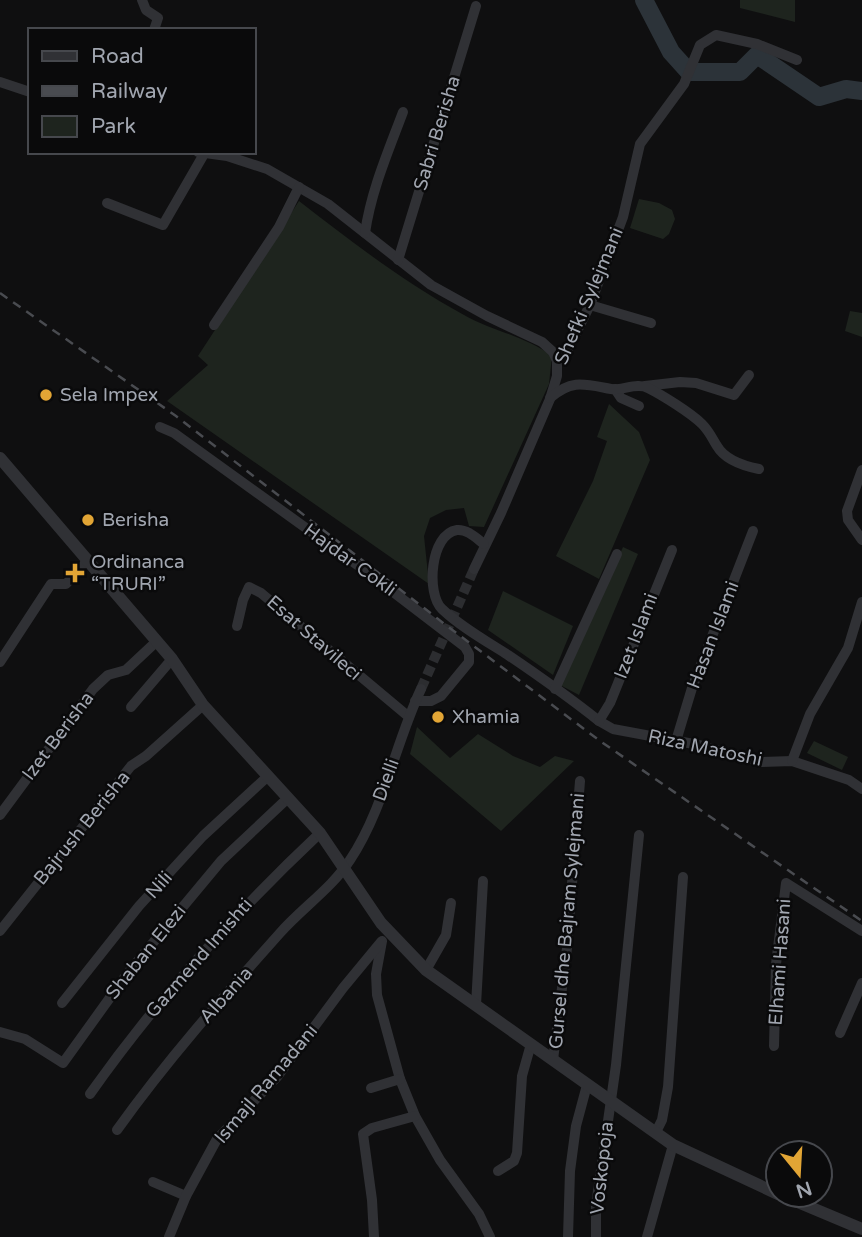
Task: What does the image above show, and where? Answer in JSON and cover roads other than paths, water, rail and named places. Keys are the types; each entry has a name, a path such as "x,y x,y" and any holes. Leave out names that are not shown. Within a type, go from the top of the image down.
{"street":[{"path":"142,0 146,10 158,18 156,28"},
{"name":"Sabri Berisha","path":"398,260 476,6"},
{"name":"Shefki Sylejmani","path":"474,569 550,399 557,376 556,361 570,344 590,305 623,217 640,144 684,84 699,45 716,35 757,44 797,60"},
{"path":"0,82 28,91"},
{"name":"Sabri Berisha","path":"365,233 377,181 403,112"},
{"path":"107,203 163,225 200,154"},
{"path":"209,154 226,156 267,169 328,204 431,285 542,342 553,352 556,361"},
{"path":"214,325 279,228 299,187"},
{"path":"590,305 651,323"},
{"path":"550,399 559,390 584,383 615,389 680,382 696,383 734,395 749,375"},
{"path":"557,376 576,384"},
{"path":"645,386 699,421 713,436 717,447 737,463 759,469"},
{"path":"615,389 621,398 639,406"},
{"name":"Hajdar Cokli","path":"160,427 174,433 331,546 465,647 469,662 446,691 437,700 415,701"},
{"name":"Gursel dhe Bajram Sylejmani","path":"0,458 172,659 203,705 320,833 385,936 426,970 673,1145 764,1187"},
{"path":"862,470 847,511 848,520 862,540"},
{"name":"Riza Matoshi","path":"484,544 468,532 458,530 450,532 443,540 435,556 432,588 435,601 442,609 599,721 613,729 699,745 762,762 792,761 849,780 862,789"},
{"name":"Hasan Islami","path":"676,741 692,688 753,531"},
{"name":"Izet Islami","path":"599,721 610,703 672,550"},
{"path":"555,689 617,554"},
{"path":"0,662 51,584 66,584 87,561"},
{"name":"Esat Stavileci","path":"237,626 249,587 261,593 409,717"},
{"path":"792,761 810,714 844,656 858,621 862,602"},
{"name":"Izet Berisha","path":"0,815 93,688 108,675 126,670 157,642"},
{"path":"131,707 172,659"},
{"name":"Dielli","path":"345,869 359,847 373,816 421,689"},
{"name":"Bajrush Berisha","path":"0,932 131,766 203,705"},
{"name":"Nili","path":"62,1003 139,906 203,836 267,777"},
{"name":"Gursel dhe Bajram Sylejmani","path":"553,1060 567,948 580,781"},
{"name":"Shaban Elezi","path":"0,1032 25,1039 63,1063 127,974 213,870 288,798"},
{"name":"Gazmend Imishti","path":"90,1094 158,1002 256,894 320,833"},
{"path":"610,1099 621,1026 639,835"},
{"name":"Albania","path":"117,1130 197,1026 282,931 345,869"},
{"path":"656,1132 662,1120 668,1087 683,877"},
{"path":"476,1005 483,881"},
{"name":"Elhami Hasani","path":"774,1046 776,964 786,883 862,931"},
{"path":"426,970 446,935 451,903"},
{"path":"385,936 376,974 377,995 400,1079 415,1116 440,1160 479,1214 490,1237"},
{"name":"Ismajl Ramadani","path":"169,1237 186,1196 217,1139 276,1077 385,936"},
{"path":"840,1033 862,983"},
{"path":"498,1171 514,1161 517,1153 522,1076 531,1044"},
{"path":"371,1088 400,1079"},
{"path":"568,1237 570,1171 576,1126 587,1084"},
{"name":"Voskopoja","path":"596,1237 596,1205 610,1099"},
{"path":"374,1237 363,1134 372,1128 415,1116"},
{"path":"648,1237 673,1145"},
{"path":"153,1182 186,1196"},
{"name":"Gursel dhe Bajram Sylejmani","path":"815,1209 862,1229"}],"waterway":[{"path":"644,0 671,52 689,72 740,72 757,55 819,97 846,89 862,91"}],"tunnel":[{"path":"421,689 474,569"}],"railway":[{"path":"0,293 176,416 600,741 862,921"}],"place":[{"name":"Sela Impex","path":"46,395"},
{"name":"Berisha","path":"88,520"},
{"name":"Ordinanca “TRURI”","path":"75,573"},
{"name":"Xhamia","path":"438,717"}]}
